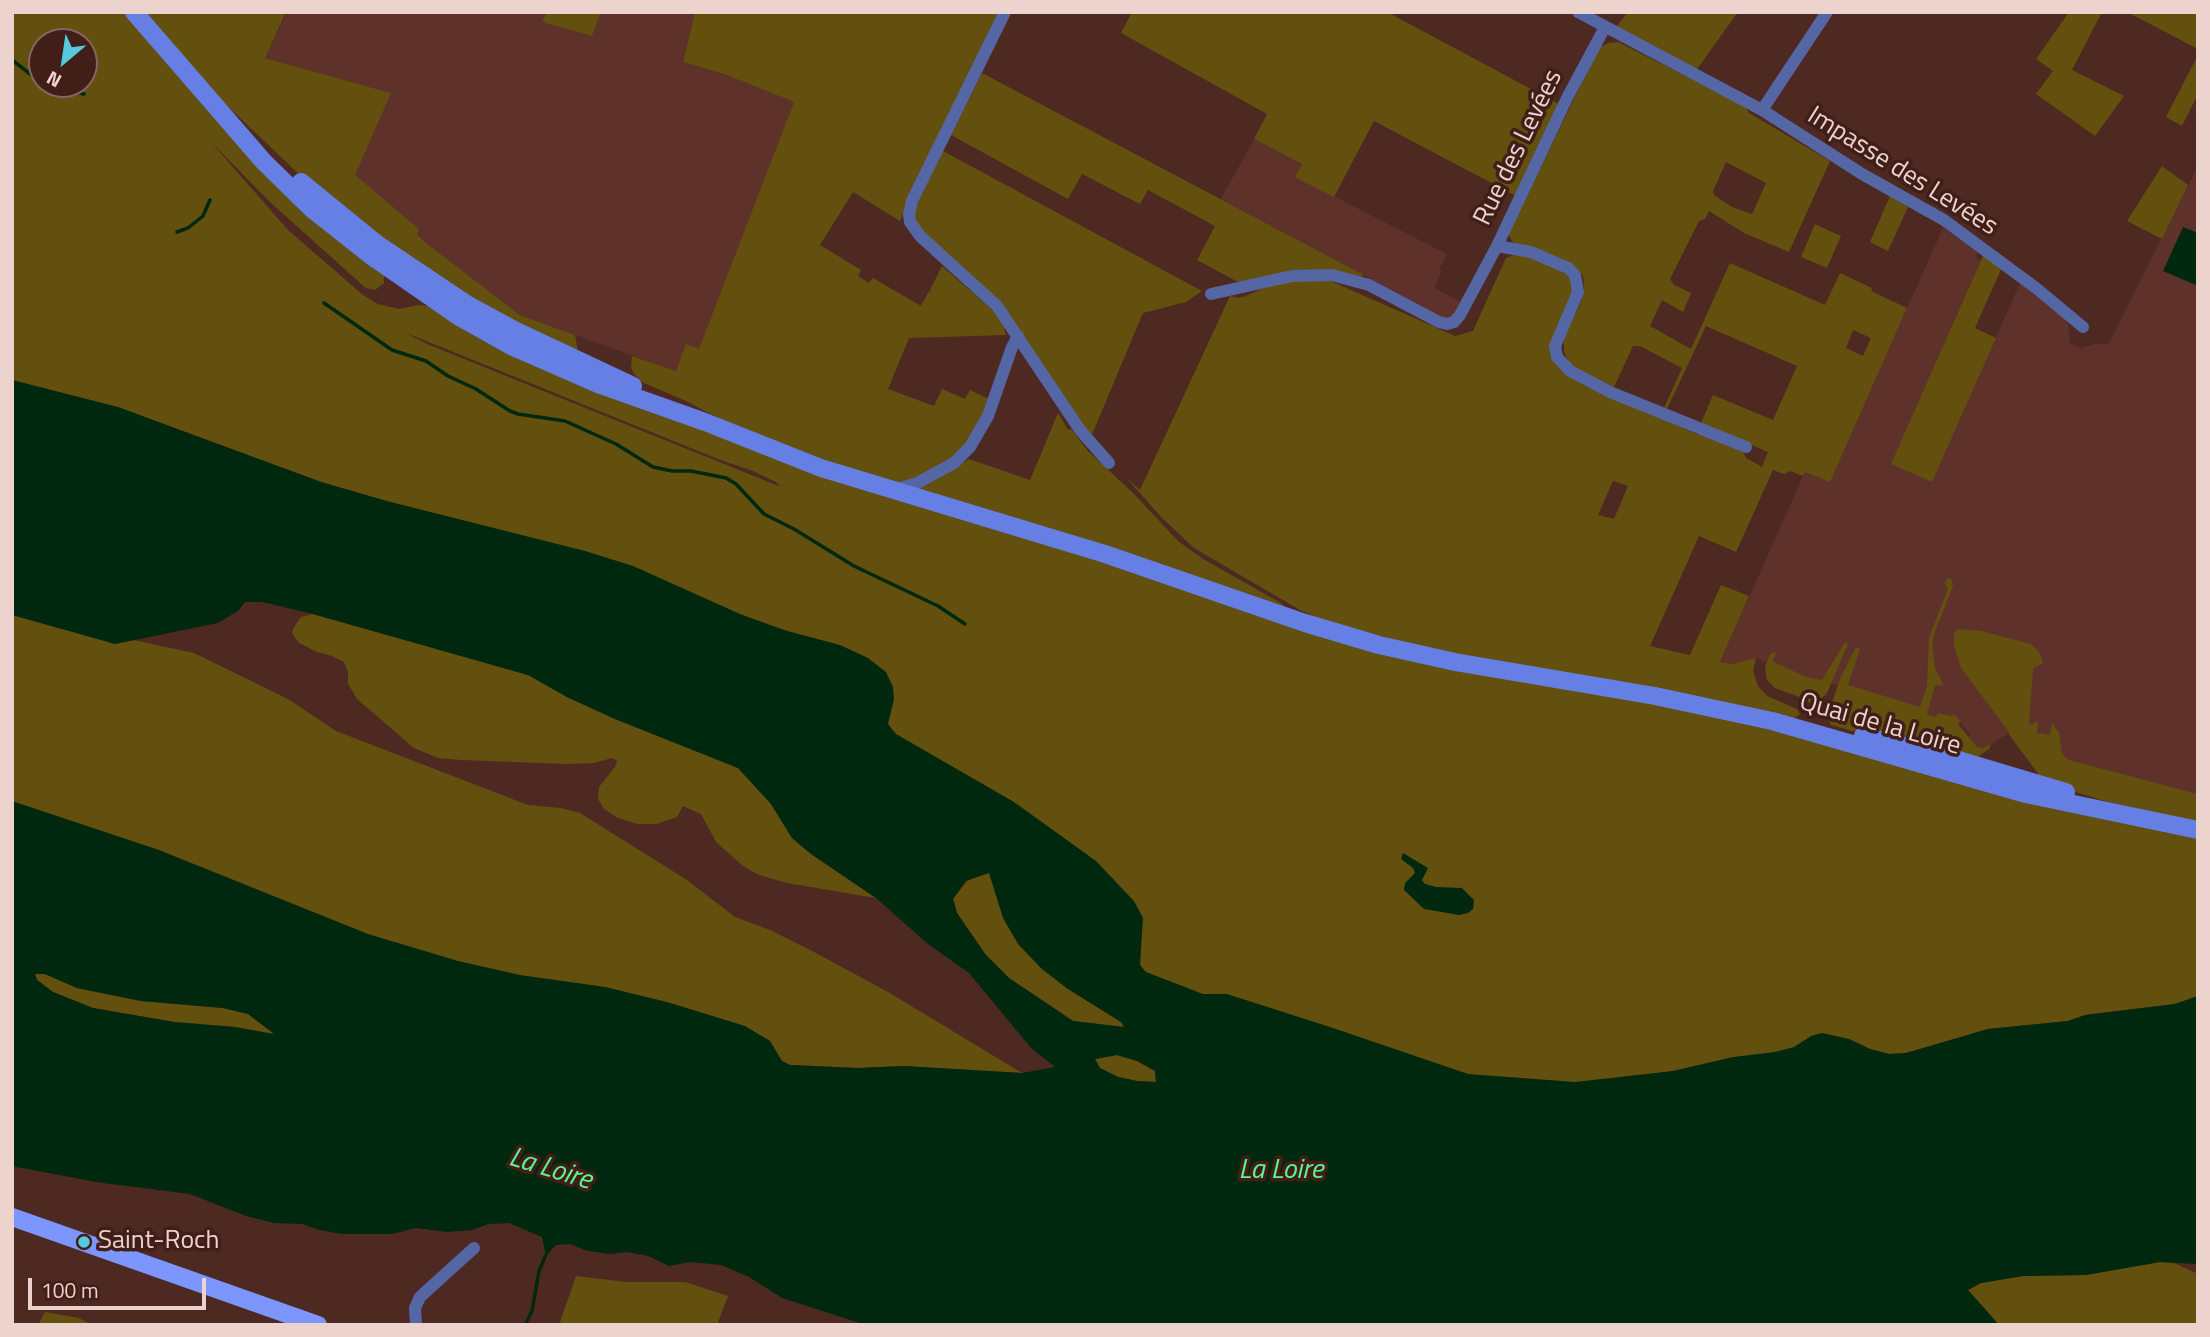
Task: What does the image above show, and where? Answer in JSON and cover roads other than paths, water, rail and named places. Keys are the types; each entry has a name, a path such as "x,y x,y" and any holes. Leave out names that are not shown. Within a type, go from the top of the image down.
{"main road":[{"name":"Quai de la Loire","path":"134,12 206,93 320,200 377,244 468,305 705,422 821,468 1105,554 1305,623 1379,645 1455,663 1643,694 1772,721 2026,794 2198,830"},
{"path":"12,1217 318,1325"}],"street":[{"path":"1005,12 912,201 909,215 913,228 920,236 989,297 1004,315 1080,430 1109,463"},
{"path":"1578,12 1762,110 1827,12"},
{"name":"Rue des Levées","path":"1211,294 1292,276 1332,275 1368,285 1431,319 1451,324 1461,315 1497,246 1567,97 1605,27"},
{"name":"Impasse des Levées","path":"1762,110 1862,174 1944,220 2036,288 2082,327"},
{"path":"1497,246 1531,252 1568,268 1575,275 1578,292 1555,346 1558,357 1570,370 1601,388 1746,447"},
{"path":"892,491 917,483 954,463 970,447 988,416 1018,336"},
{"path":"416,1325 415,1308 420,1297 474,1248"}],"water":[{"path":"2183,227 2198,233 2198,286 2163,271"},
{"name":"La Loire","path":"12,380 118,407 321,482 633,566 740,614 784,630 840,645 868,658 886,672 893,687 894,699 888,724 896,734 1014,802 1096,861 1134,901 1143,918 1140,965 1146,972 1203,994 1227,994 1468,1074 1575,1082 1673,1071 1733,1057 1775,1052 1794,1047 1811,1036 1822,1033 1849,1039 1889,1054 1906,1053 1988,1029 2068,1021 2085,1015 2175,1004 2198,996 2198,1264 2160,1262 2086,1275 2023,1276 1981,1283 1968,1290 1999,1325 866,1325 782,1298 749,1277 721,1265 690,1262 669,1266 648,1256 627,1252 609,1254 588,1251 570,1244 556,1245 546,1256 542,1237 509,1223 447,1232 416,1228 392,1234 342,1234 302,1224 274,1223 246,1216 190,1194 96,1182 12,1166 12,801 159,850 368,934 458,961 520,975 605,987 667,1002 745,1026 770,1041 782,1061 790,1065 859,1068 904,1066 1022,1073 1055,1067 1031,1048 969,973 928,944 876,898 792,838 771,804 738,768 615,719 528,675 262,602 245,602 238,611 218,623 115,644 12,615","holes":["989,873 1003,918 1018,944 1042,969 1068,989 1121,1022 1124,1027 1073,1021 1009,978 986,955 957,913 953,899 966,881","35,974 45,974 77,988 141,1001 223,1008 248,1014 274,1034 235,1027 174,1022 93,1008 53,992 37,980","1117,1055 1137,1061 1155,1071 1156,1082 1118,1077 1100,1068 1095,1059"]},
{"path":"1403,853 1428,868 1422,880 1425,884 1462,888 1474,900 1473,909 1459,915 1424,909 1404,890 1405,883 1415,873 1413,868 1401,859"}],"waterway":[{"path":"12,60 28,72"},
{"path":"177,232 188,228 203,216 210,200"},
{"path":"324,303 392,350 426,361 510,411 565,421 616,444 653,467 726,478 736,484 764,514 854,566 938,606 965,624"},
{"path":"525,1325 532,1311 539,1271 548,1250"}],"place":[{"name":"Saint-Roch","path":"84,1242"}]}
